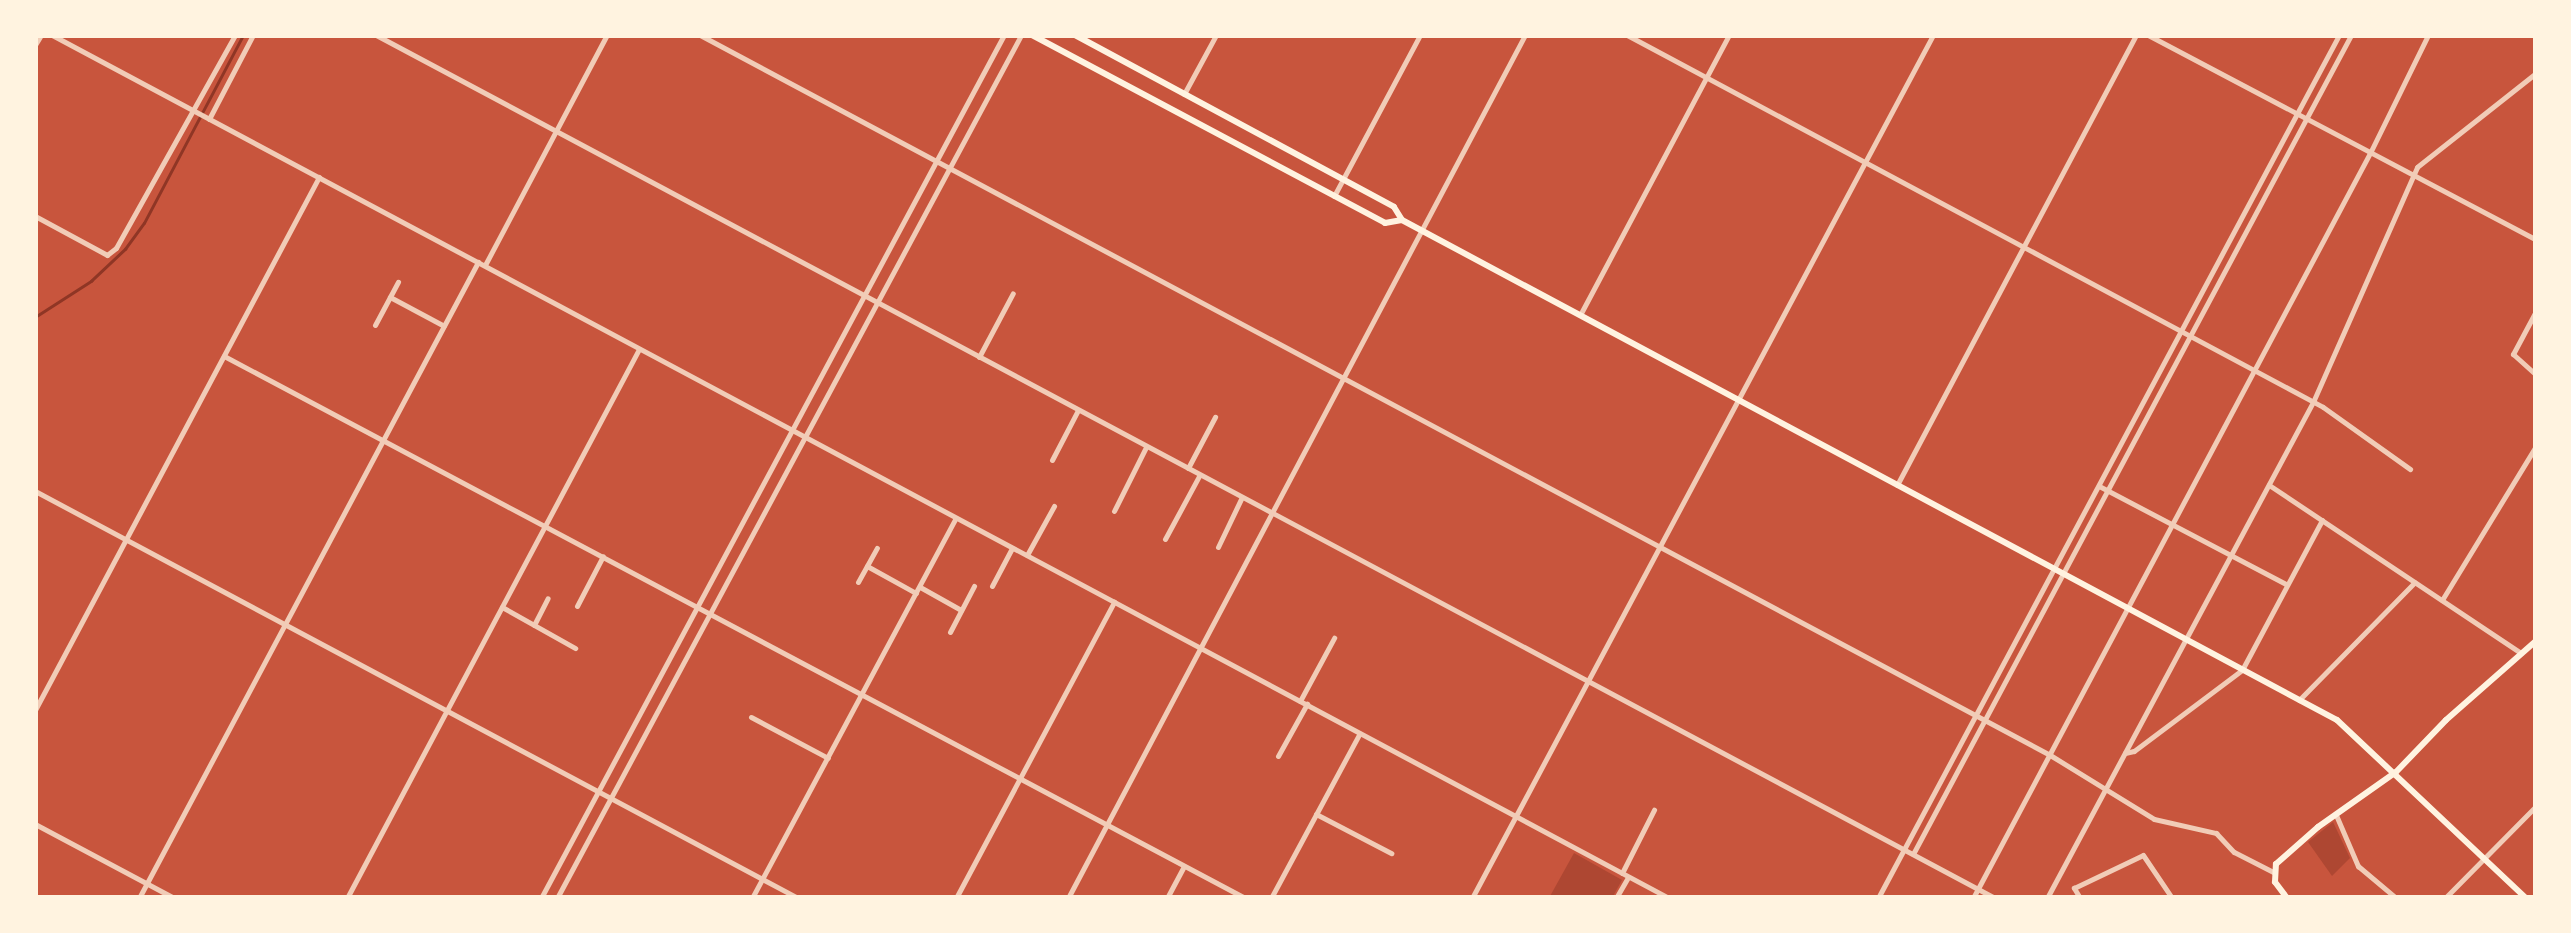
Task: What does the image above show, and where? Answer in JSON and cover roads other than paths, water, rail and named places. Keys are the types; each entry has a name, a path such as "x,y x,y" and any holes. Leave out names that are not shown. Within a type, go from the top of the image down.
{"main road":[{"path":"1032,35 1385,223 1402,220"},
{"path":"1074,35 1394,207 1402,220 1422,231 2299,700 2354,733 2526,898"},
{"path":"2287,898 2273,872 2276,864 2336,814 2396,772 2446,720 2536,641"}],"street":[{"path":"35,46 41,35"},
{"path":"52,35 1669,898"},
{"path":"35,216 107,256 131,228 235,35"},
{"path":"207,118 252,35"},
{"path":"376,35 1995,898"},
{"path":"485,266 607,35"},
{"path":"700,35 2050,755 2154,819 2216,832 2234,852 2273,872"},
{"path":"541,898 1004,35"},
{"path":"557,898 1020,35"},
{"path":"1184,94 1216,35"},
{"path":"1334,196 1420,35"},
{"path":"1068,898 1525,35"},
{"path":"1627,35 2313,402 2410,469"},
{"path":"1580,316 1729,35"},
{"path":"1472,898 1933,35"},
{"path":"1897,485 2136,35"},
{"path":"2148,35 2536,240"},
{"path":"1878,898 2339,35"},
{"path":"1913,854 2351,35"},
{"path":"1973,898 2370,154 2428,35"},
{"path":"2047,898 2313,402 2412,176 2417,168 2536,74"},
{"path":"35,710 319,177"},
{"path":"139,898 478,262"},
{"path":"375,325 398,282"},
{"path":"979,357 1013,293"},
{"path":"390,297 444,326"},
{"path":"2536,310 2514,354 2536,374"},
{"path":"346,898 639,348"},
{"path":"224,356 386,438 1245,898"},
{"path":"1052,460 1078,410"},
{"path":"1188,468 1216,417"},
{"path":"1114,511 1147,446"},
{"path":"2442,600 2536,446"},
{"path":"1165,539 1200,474"},
{"path":"2269,485 2521,654"},
{"path":"2098,486 2288,585"},
{"path":"35,491 798,898"},
{"path":"1218,547 1242,497"},
{"path":"1027,555 1054,506"},
{"path":"752,898 956,518"},
{"path":"2124,753 2134,751 2242,670 2322,520"},
{"path":"858,582 876,548"},
{"path":"992,586 1012,548"},
{"path":"577,606 604,555"},
{"path":"867,566 962,610"},
{"path":"2299,700 2415,582"},
{"path":"950,632 974,586"},
{"path":"534,625 548,598"},
{"path":"956,898 1114,602"},
{"path":"502,607 575,648"},
{"path":"1278,756 1334,638"},
{"path":"752,718 828,758"},
{"path":"1271,898 1360,733"},
{"path":"2445,898 2536,806"},
{"path":"1616,898 1654,810"},
{"path":"1316,814 1391,853"},
{"path":"2336,814 2358,866 2396,898"},
{"path":"35,824 174,898"},
{"path":"2080,898 2074,888 2143,856 2172,898"},
{"path":"1167,898 1184,866"}],"waterway":[{"path":"35,317 91,281 125,249 144,223 243,35"}]}
